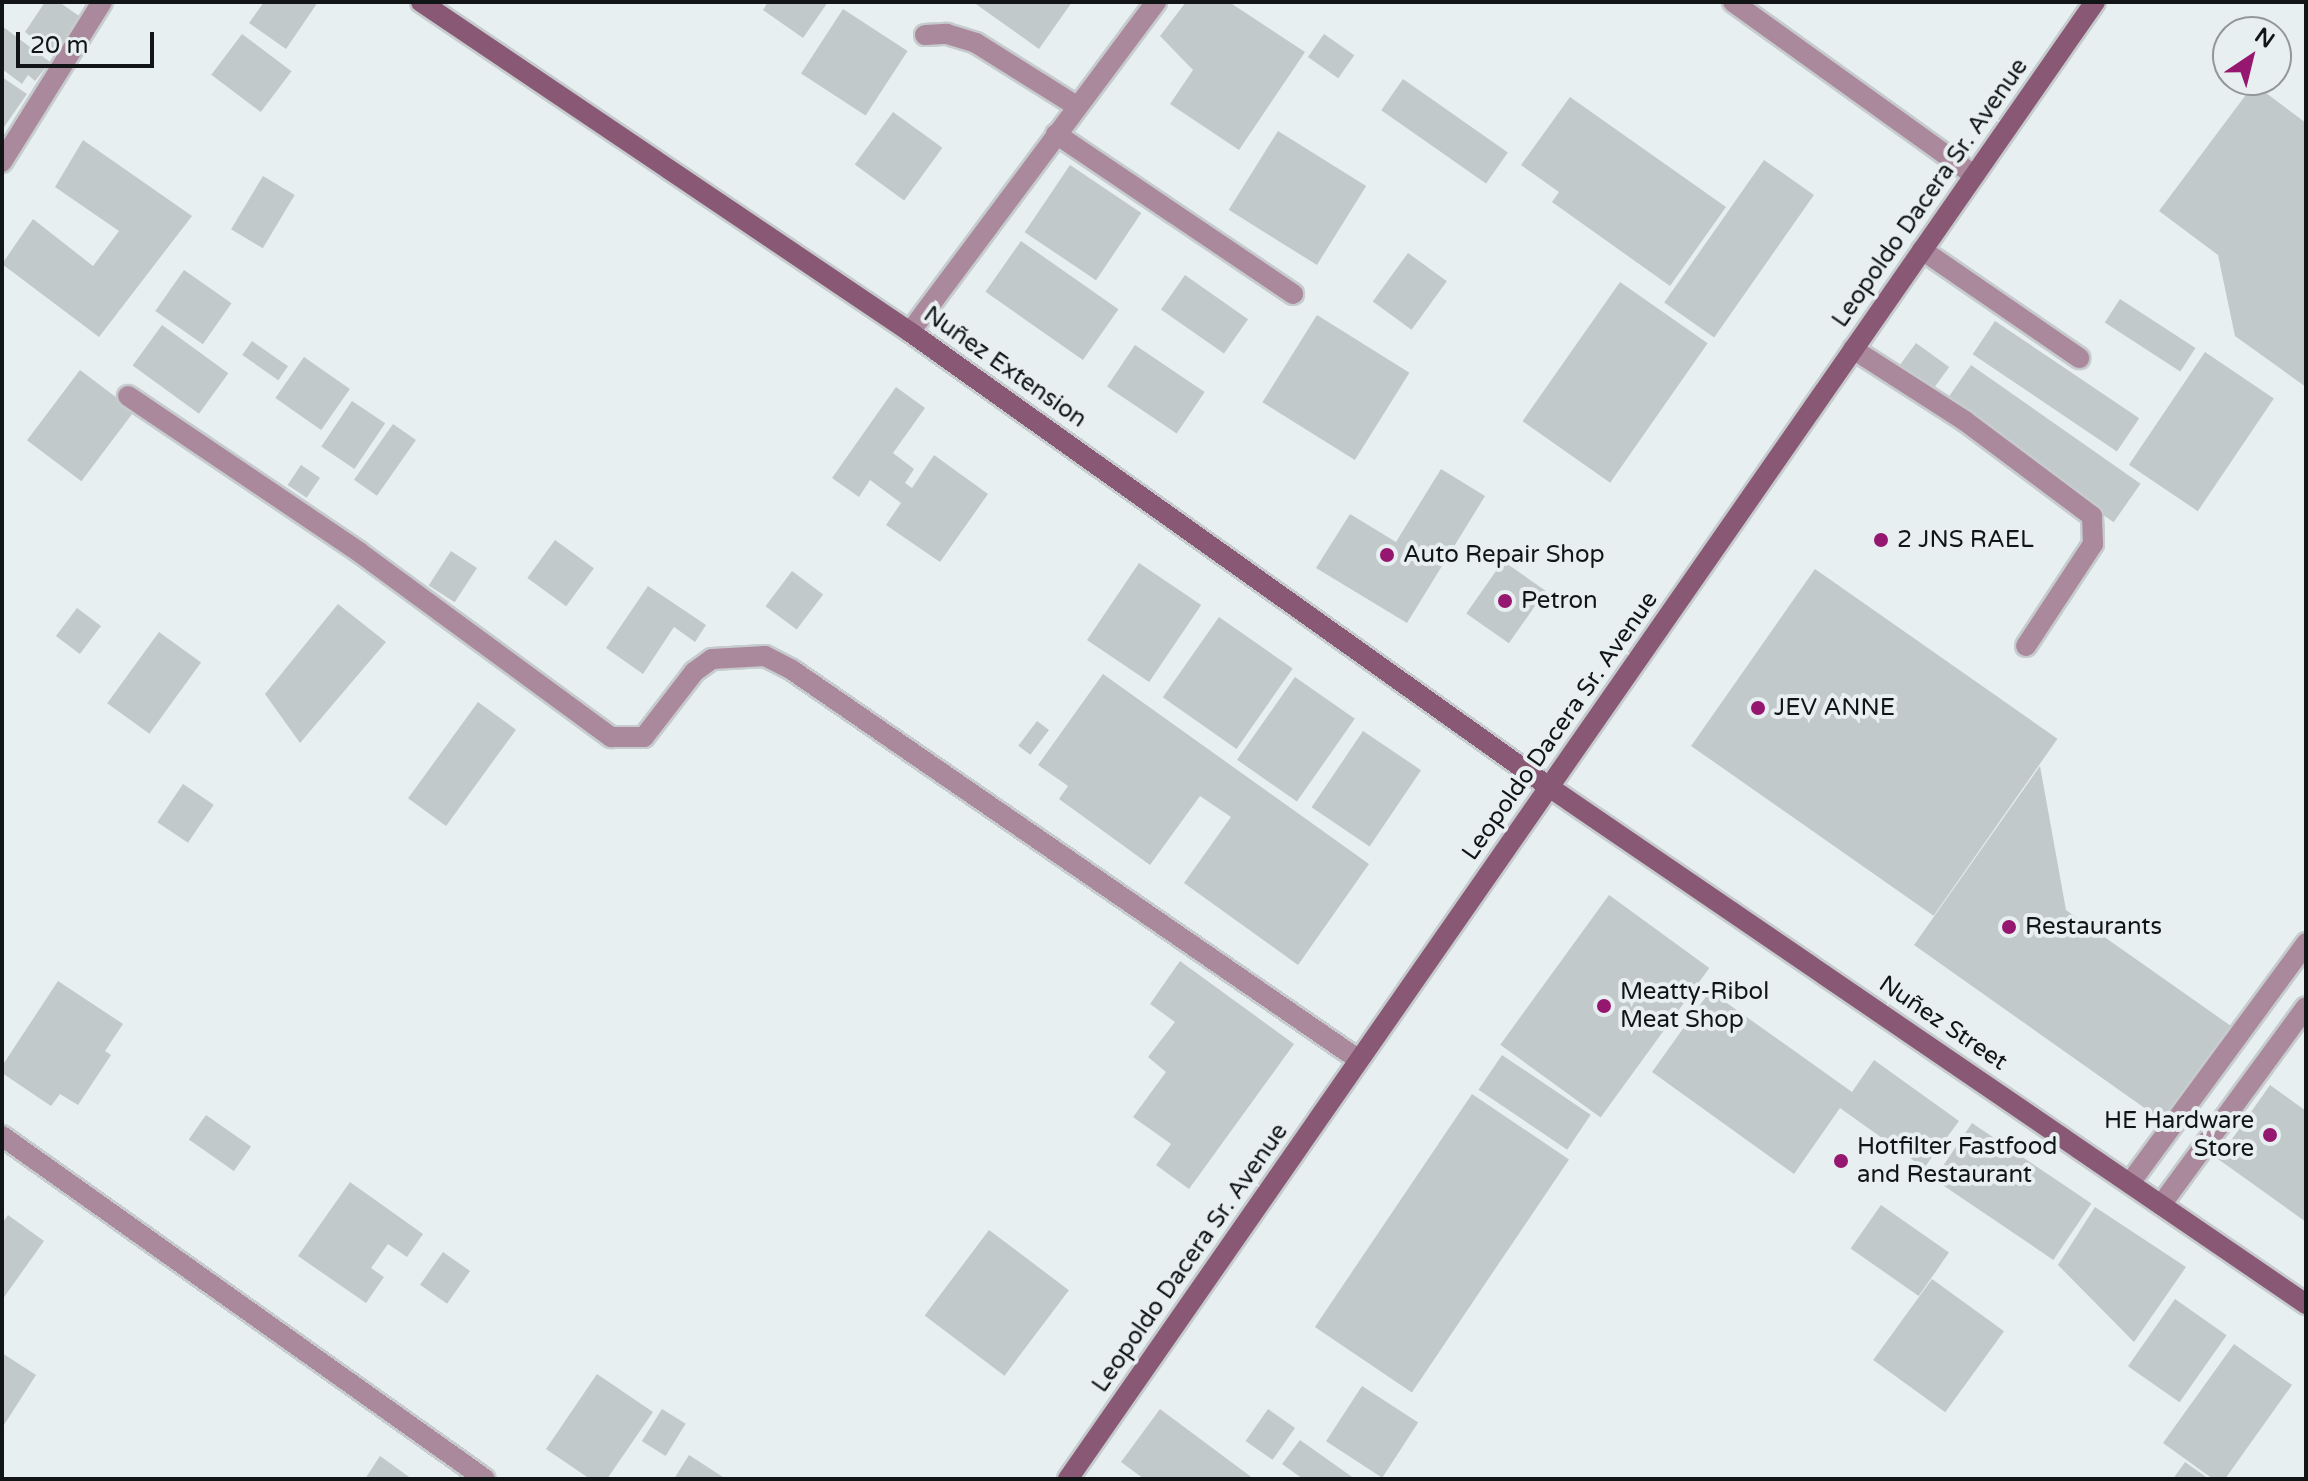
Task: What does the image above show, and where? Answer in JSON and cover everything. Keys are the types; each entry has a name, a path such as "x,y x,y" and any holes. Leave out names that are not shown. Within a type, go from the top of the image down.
{"street":[{"path":"2,162 102,2"},
{"name":"Nuñez Extension","path":"421,2 910,332 1549,787"},
{"path":"910,332 1156,2"},
{"path":"1733,2 1974,175"},
{"name":"Leopoldo Dacera Sr. Avenue","path":"1068,1479 2095,2"},
{"path":"925,35 947,34 976,43 1078,107"},
{"path":"1056,134 1293,294"},
{"path":"1922,250 2079,358"},
{"path":"1853,349 1965,421 2092,516 2093,544 2026,646"},
{"path":"128,396 371,560 611,737 644,737 694,672 712,659 765,656 792,670 1359,1060"},
{"name":"Nuñez Street","path":"1549,787 2306,1304"},
{"path":"2130,1183 2306,943"},
{"path":"2161,1205 2306,1007"},
{"path":"2,1136 485,1479"}],"building":[{"path":"45,2 59,2 82,18 56,55 25,32"},
{"path":"264,2 318,2 286,49 249,23"},
{"path":"768,2 828,2 803,38 763,10"},
{"path":"973,2 1072,2 1039,49"},
{"path":"1186,2 1229,2 1305,52 1239,150 1170,104 1193,70 1160,36"},
{"path":"843,9 908,51 866,116 801,74"},
{"path":"2,26 50,62 35,81 28,75 22,84 2,69"},
{"path":"242,34 292,71 261,112 211,75"},
{"path":"1324,34 1354,55 1338,78 1308,57"},
{"path":"2,77 27,94 2,130"},
{"path":"1403,79 1508,152 1486,184 1381,110"},
{"path":"2245,96 2270,96 2306,123 2306,387 2235,336 2218,255 2159,211"},
{"path":"1570,97 1726,207 1670,286 1552,202 1559,192 1521,165"},
{"path":"893,112 942,148 904,200 855,165"},
{"path":"1278,131 1366,186 1317,265 1229,210"},
{"path":"83,140 192,216 99,337 2,264 33,219 93,266 119,231 55,187"},
{"path":"1764,160 1814,195 1714,338 1664,303"},
{"path":"1070,165 1141,213 1096,280 1025,232"},
{"path":"263,176 295,195 263,248 231,229"},
{"path":"1021,241 1118,309 1083,360 985,292"},
{"path":"1408,253 1447,281 1412,330 1373,302"},
{"path":"184,270 232,303 203,344 155,311"},
{"path":"1185,275 1248,319 1224,354 1161,309"},
{"path":"1620,282 1708,343 1610,483 1522,421"},
{"path":"2120,299 2195,348 2180,372 2105,322"},
{"path":"1317,315 1409,373 1355,460 1262,402"},
{"path":"1995,321 2139,418 2117,451 1973,354"},
{"path":"162,325 228,373 199,414 133,365"},
{"path":"252,341 288,366 278,380 242,355"},
{"path":"1916,343 1949,367 1928,396 1895,372"},
{"path":"1135,345 1205,392 1177,433 1107,386"},
{"path":"2205,352 2274,398 2198,511 2129,465"},
{"path":"304,357 350,389 321,430 275,398"},
{"path":"1971,365 2141,484 2114,522 1944,404"},
{"path":"80,370 134,411 81,481 27,440"},
{"path":"896,387 925,408 893,453 914,469 905,483 912,488 934,455 988,494 940,562 886,525 901,503 870,480 859,497 832,478"},
{"path":"352,401 385,423 354,469 321,447"},
{"path":"393,424 416,440 377,496 354,480"},
{"path":"301,465 320,478 307,498 288,485"},
{"name":"Auto Repair Shop","path":"1441,469 1485,496 1407,623 1316,568 1350,514 1396,542"},
{"path":"555,540 594,568 566,606 527,578"},
{"path":"451,551 477,568 455,602 429,585"},
{"name":"Petron","path":"1503,561 1546,591 1509,643 1466,613"},
{"path":"1139,563 1201,605 1149,682 1087,640"},
{"path":"1815,569 2057,739 1934,916 1691,746"},
{"path":"792,571 823,594 797,630 766,606"},
{"path":"648,586 706,625 695,642 674,627 643,674 606,648"},
{"path":"338,604 386,642 300,743 265,694"},
{"path":"77,608 101,626 80,654 56,636"},
{"path":"1219,617 1293,669 1237,749 1163,697"},
{"path":"159,632 201,663 149,734 107,703"},
{"path":"1103,674 1369,864 1298,965 1184,883 1231,817 1200,796 1150,865 1059,799 1068,786 1038,765"},
{"path":"1295,677 1355,719 1297,802 1237,760"},
{"path":"478,702 516,730 446,826 408,798"},
{"path":"1037,721 1049,730 1030,755 1018,746"},
{"path":"1363,731 1421,770 1370,846 1312,807"},
{"name":"Restaurants","path":"2040,766 2066,910 2231,1026 2163,1121 1914,945"},
{"path":"183,784 214,805 188,843 157,822"},
{"name":"Meatty-Ribol Meat Shop","path":"1609,895 1709,968 1601,1118 1500,1045"},
{"path":"1180,961 1294,1044 1189,1189 1156,1165 1171,1144 1133,1117 1166,1072 1148,1057 1175,1022 1150,1004"},
{"path":"58,981 123,1024 105,1051 111,1055 78,1105 60,1094 51,1106 2,1073 2,1066"},
{"path":"1710,991 1852,1092 1874,1060 1959,1121 1924,1168 1840,1108 1794,1174 1652,1072"},
{"path":"1502,1055 1591,1115 1567,1150 1479,1090"},
{"name":"HE Hardware Store","path":"2270,1085 2306,1111 2306,1222 2218,1159"},
{"path":"1472,1094 1569,1159 1412,1392 1315,1327"},
{"path":"206,1115 251,1147 234,1171 189,1140"},
{"path":"1972,1123 2091,1204 2053,1260 1934,1179"},
{"path":"350,1182 423,1234 407,1257 388,1244 371,1268 384,1277 366,1303 298,1256"},
{"path":"1881,1205 1949,1253 1919,1296 1851,1248"},
{"path":"2095,1207 2186,1267 2134,1342 2058,1265"},
{"path":"8,1215 44,1241 2,1300 2,1224"},
{"path":"989,1230 1069,1290 1004,1376 925,1315"},
{"path":"443,1252 470,1271 447,1304 420,1285"},
{"path":"1932,1279 2004,1331 1945,1412 1873,1360"},
{"path":"2175,1299 2227,1335 2180,1402 2128,1366"},
{"path":"2234,1344 2292,1385 2225,1479 2213,1479 2163,1443"},
{"path":"2,1353 36,1375 2,1428"},
{"path":"597,1374 653,1412 607,1479 590,1479 546,1449"},
{"path":"1362,1386 1418,1422 1382,1478 1326,1441"},
{"path":"662,1409 686,1424 666,1456 642,1441"},
{"path":"1160,1409 1254,1479 1144,1479 1121,1462"},
{"path":"1268,1409 1295,1428 1273,1460 1246,1441"},
{"path":"1300,1440 1355,1479 1303,1479 1282,1464"},
{"path":"689,1455 726,1479 674,1479"},
{"path":"380,1456 412,1479 365,1479"},
{"path":"2185,1462 2209,1479 2173,1479"}],"place":[{"name":"2 JNS RAEL","path":"1881,540"},
{"name":"Auto Repair Shop","path":"1387,555"},
{"name":"Petron","path":"1505,601"},
{"name":"JEV ANNE","path":"1758,708"},
{"name":"Restaurants","path":"2009,927"},
{"name":"Meatty-Ribol Meat Shop","path":"1604,1006"},
{"name":"HE Hardware Store","path":"2270,1135"},
{"name":"Hotfilter Fastfood and Restaurant","path":"1841,1161"}]}
